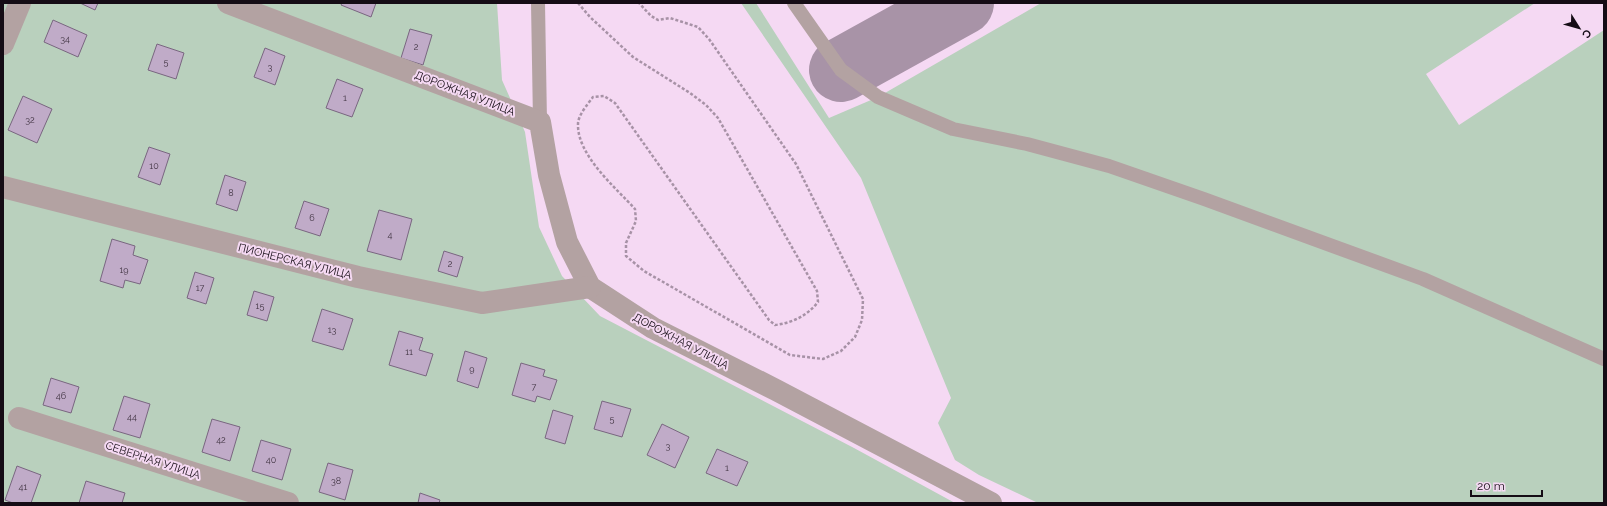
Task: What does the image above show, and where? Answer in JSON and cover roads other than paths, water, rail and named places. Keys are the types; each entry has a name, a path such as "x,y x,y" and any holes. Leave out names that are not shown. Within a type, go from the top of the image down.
{"street":[{"path":"3,44 20,3"},
{"name":"ДОРОЖНАЯ УЛИЦА","path":"228,3 540,122 549,175 567,242 590,287 653,328 783,393 991,503"},
{"name":"ПИОНЕРСКАЯ УЛИЦА","path":"3,187 358,276 482,303 590,287"},
{"name":"СЕВЕРНАЯ УЛИЦА","path":"19,418 288,503"}],"lane":[{"path":"538,3 540,122"},
{"path":"794,3 841,70 878,97 953,130 1027,144 1109,166 1218,204 1423,279 1604,359"}]}
